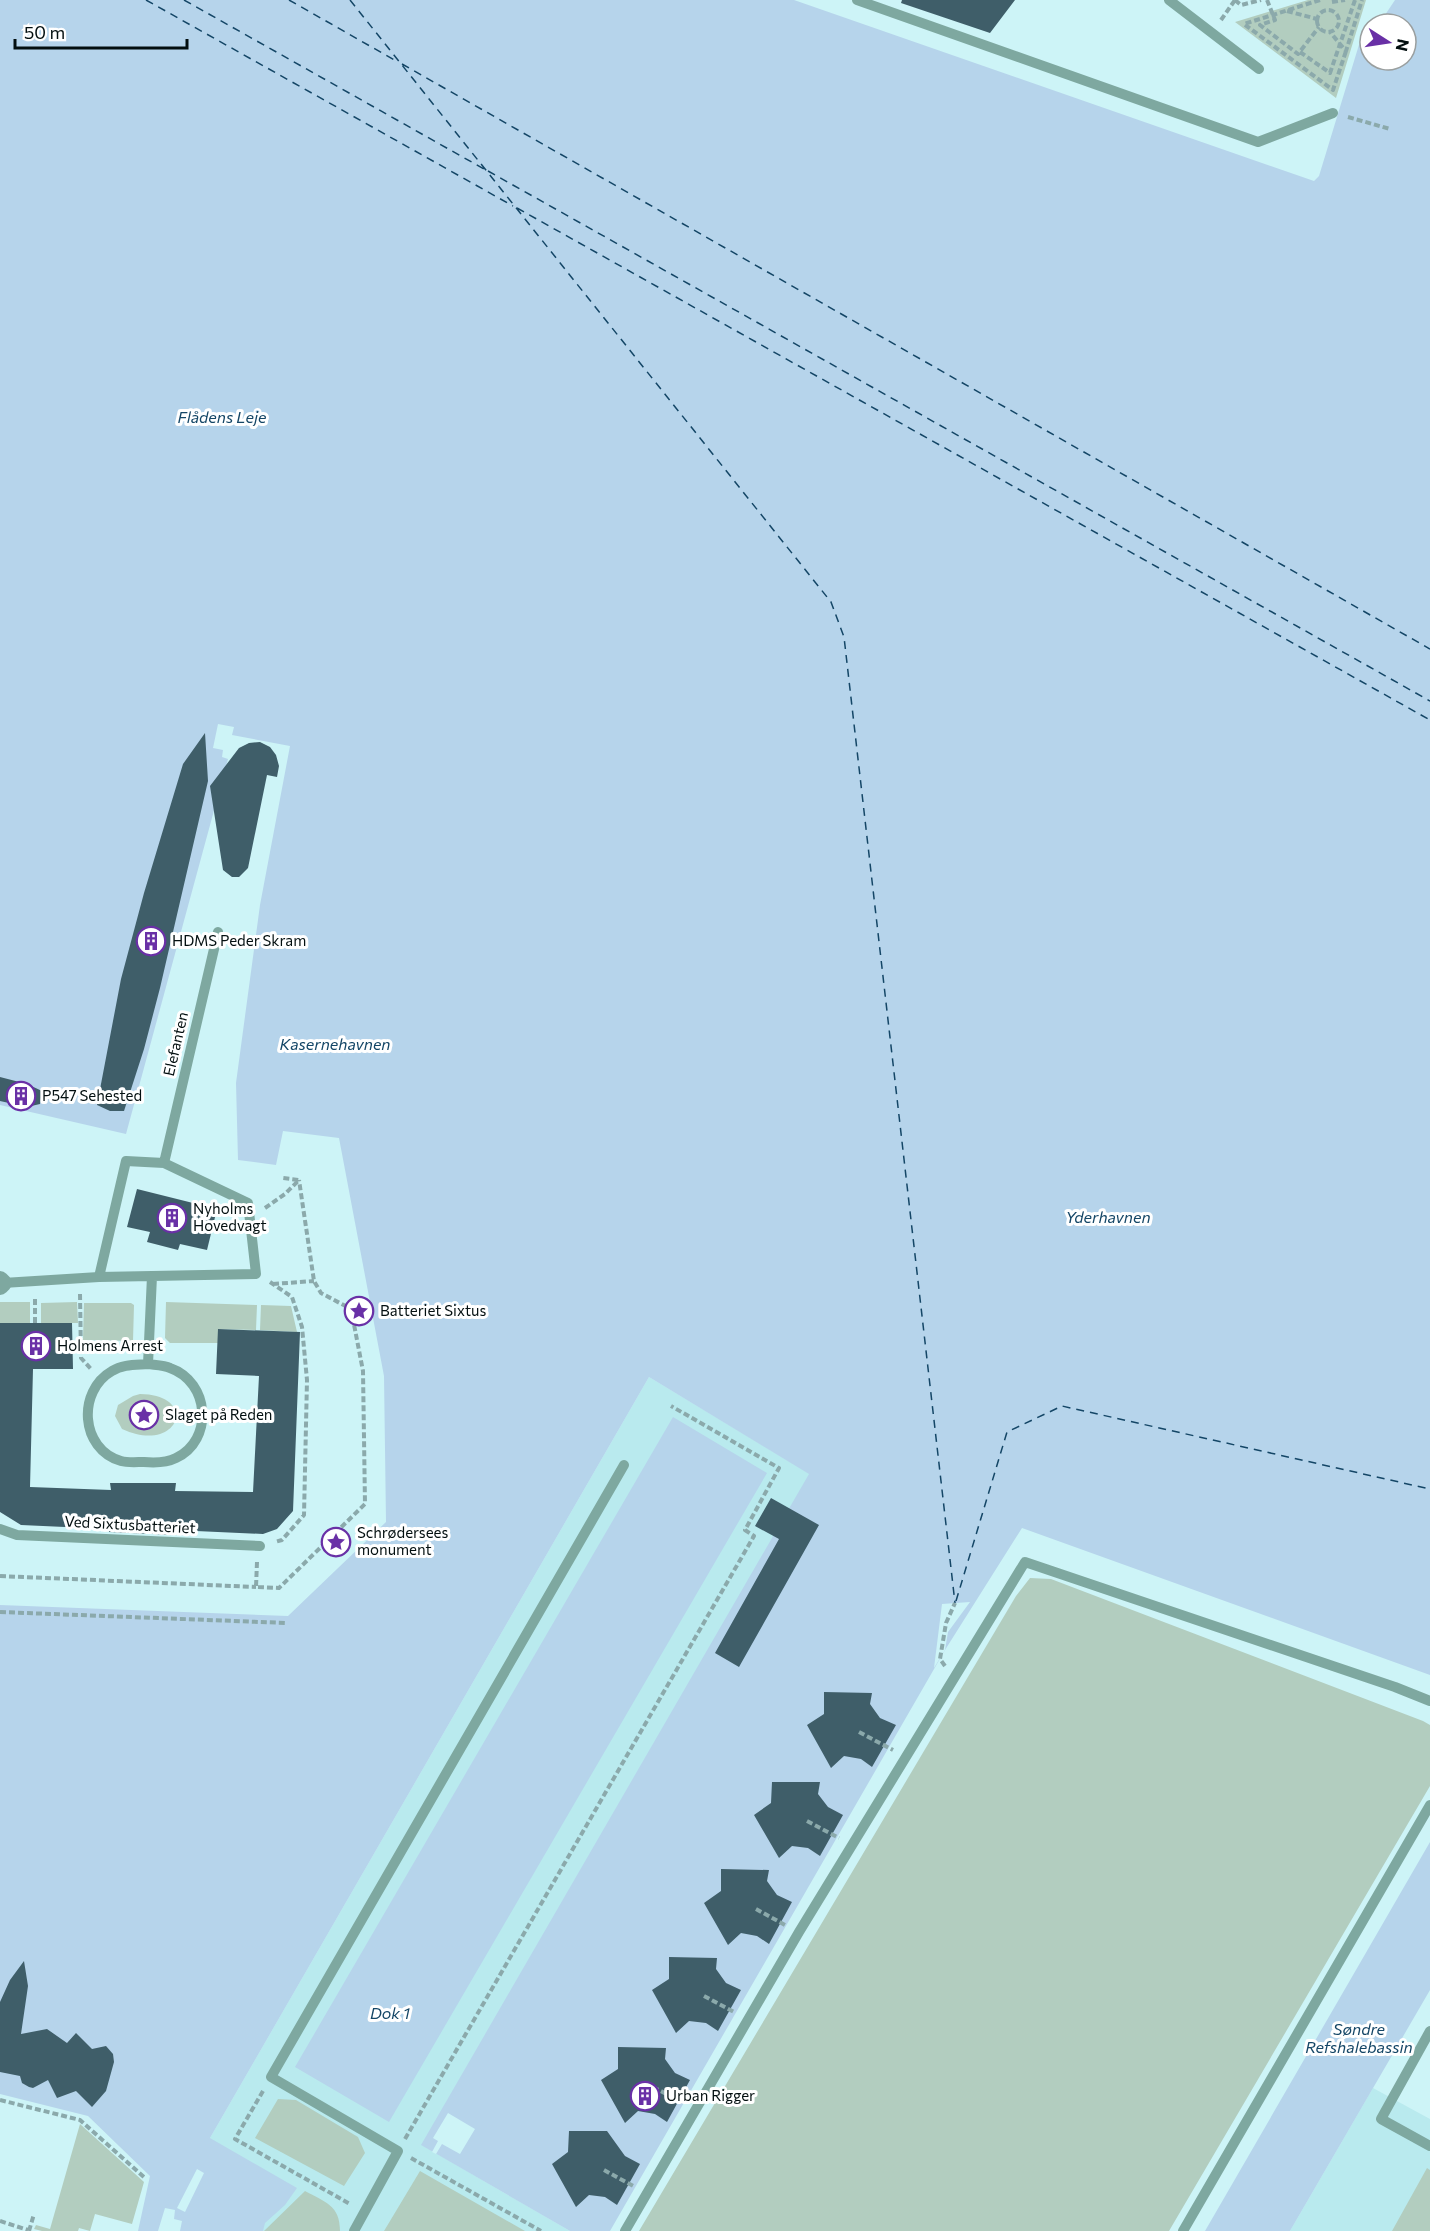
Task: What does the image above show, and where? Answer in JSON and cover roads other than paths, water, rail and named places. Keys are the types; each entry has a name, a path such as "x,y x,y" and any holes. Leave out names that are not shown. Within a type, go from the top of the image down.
{"lane":[{"path":"857,0 1258,142 1333,113"},
{"path":"1169,0 1259,69"},
{"name":"Elefanten","path":"164,1164 218,932"},
{"path":"1,1283 99,1276 256,1274 248,1203 164,1164 126,1161 99,1276"},
{"path":"148,1364 152,1275"},
{"path":"148,1364 170,1368 181,1373 197,1390 201,1399 202,1425 194,1442 177,1458 164,1462 122,1461 110,1456 95,1441 90,1430 87,1408 94,1388 113,1370 126,1365 148,1364"},
{"path":"354,2231 398,2151 271,2077 624,1465"},
{"name":"Ved Sixtusbatteriet","path":"0,1529 17,1535 259,1546"},
{"path":"625,2231 799,1932 1025,1562 1395,1687 1430,1701"},
{"path":"1183,2231 1430,1805"},
{"path":"1430,2031 1381,2119 1430,2146"}],"water":[{"path":"0,0 794,0 1314,181 1319,176 1358,48 1358,72 1418,72 1418,12 1387,12 1395,0 1430,0 1430,1675 1022,1528 945,1650 610,2231 570,2231 421,2145 809,1474 649,1377 210,2138 297,2188 285,2205 265,2223 263,2231 180,2231 182,2221 174,2219 175,2210 165,2208 158,2231 138,2231 150,2176 88,2116 0,2094 0,1605 288,1616 386,1522 384,1376 339,1138 283,1131 276,1165 238,1160 236,1083 260,905 290,746 232,735 234,727 218,724 213,748 223,750 222,757 228,759 126,1134 0,1105"},
{"name":"Dok 1","path":"673,1417 767,1473 389,2122 295,2067"},
{"name":"Søndre Refshalebassin","path":"1430,1842 1430,1990 1290,2231 1205,2231"}],"place":[{"name":"HDMS Peder Skram","path":"151,941"},
{"name":"P547 Sehested","path":"21,1096"},
{"name":"Nyholms Hovedvagt","path":"172,1218"},
{"name":"Batteriet Sixtus","path":"359,1311"},
{"name":"Holmens Arrest","path":"36,1346"},
{"name":"Slaget på Reden","path":"144,1415"},
{"name":"Schrødersees monument","path":"336,1542"},
{"name":"Urban Rigger","path":"645,2096"}],"water label":[{"name":"Flådens Leje","path":"222,417"},
{"name":"Kasernehavnen","path":"335,1044"},
{"name":"Yderhavnen","path":"1108,1217"}]}
